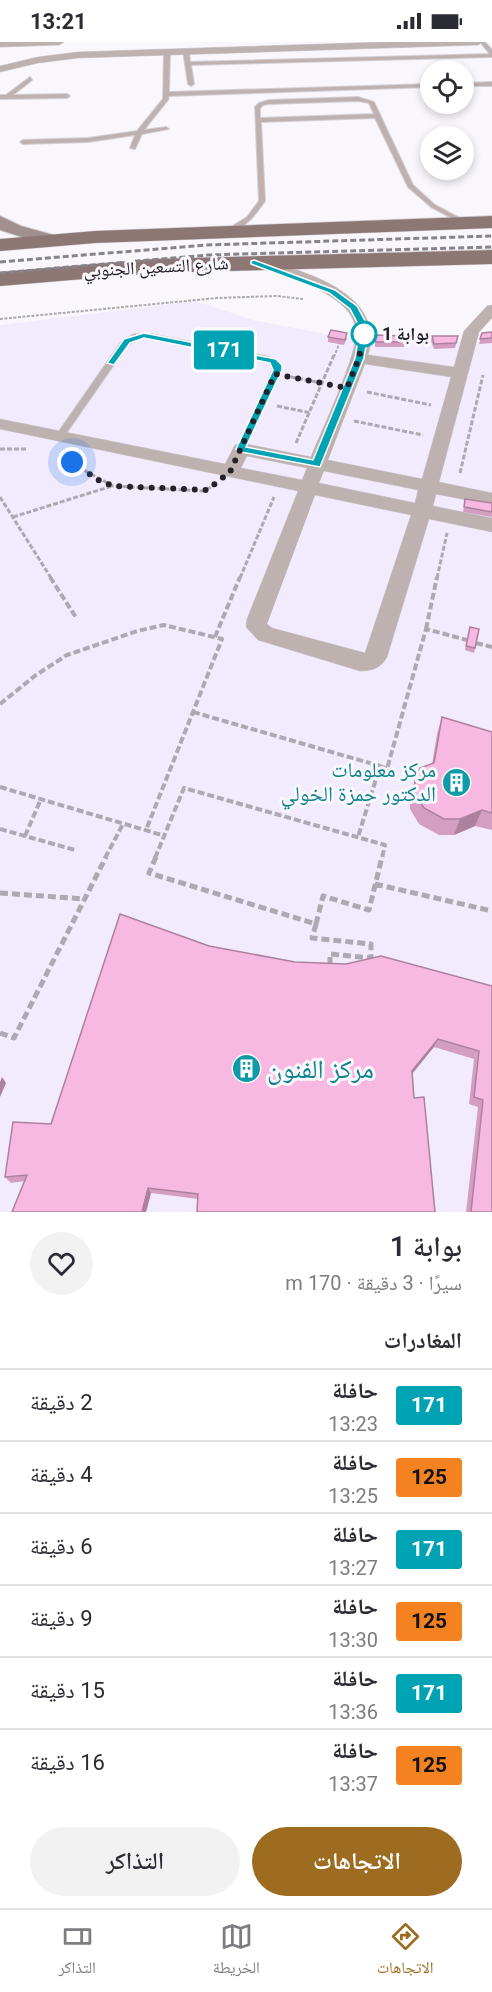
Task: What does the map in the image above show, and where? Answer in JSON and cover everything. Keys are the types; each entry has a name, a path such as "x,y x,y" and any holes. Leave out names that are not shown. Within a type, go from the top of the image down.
{"main road":[{"name":"شارع التسعين الجنوبي","path":"0,245 50,240 492,222"},
{"name":"شارع التسعين الجنوبي","path":"0,279 109,269 254,262 492,257"}],"street":[{"path":"0,44 59,42"},
{"path":"0,69 63,56 480,42"},
{"path":"0,61 13,65"},
{"path":"0,222 14,230 50,240"},
{"path":"254,262 317,285 344,299 354,308 364,328 359,358 307,487 257,619 257,627 265,634 360,662 369,662 376,657 422,511 472,331 492,309"},
{"path":"359,358 459,373"},
{"path":"0,424 492,525"},
{"path":"230,472 241,449 492,499"}],"lane":[{"path":"480,42 492,54"},
{"path":"186,51 191,84"},
{"path":"133,148 140,131 164,104 167,94 167,52"},
{"path":"188,64 492,54"},
{"path":"8,97 30,79"},
{"path":"474,85 492,84"},
{"path":"167,94 420,86"},
{"path":"226,232 249,218 262,201 259,99 265,96 365,92"},
{"path":"0,97 67,96"},
{"path":"259,105 269,102 361,99 370,102 410,186 433,206 465,223"},
{"path":"258,120 377,116"},
{"path":"23,142 88,140 166,129"},
{"path":"60,436 124,344 137,336 150,336 266,358 277,365 241,449"}],"path":[{"path":"0,319 226,298 277,296 307,299"},
{"path":"275,374 474,414"},
{"path":"262,404 467,443"},
{"path":"0,449 34,449"},
{"path":"55,455 72,462 98,480 113,486 203,491 210,489 230,472"},
{"path":"13,517 113,486"},
{"path":"0,497 77,619"},
{"path":"0,704 36,675 67,656 137,631 165,625 222,639 146,831"},
{"path":"193,712 387,769 426,629 467,640"},
{"path":"476,643 492,647"},
{"path":"358,837 380,766"},
{"path":"0,787 165,836"},
{"path":"316,924 149,873 184,788 385,845 369,910 323,896 316,924 312,938 371,944 371,958 330,954 330,972"},
{"path":"25,836 41,800"},
{"path":"0,1032 14,1038 123,824"},
{"path":"1,831 75,850"},
{"path":"375,884 492,911"},
{"path":"0,894 85,899"}],"shaded area":[{"path":"196,301 253,320 347,338 457,341 479,344 481,338 492,337 492,1212 0,1212 0,325"}],"building":[{"path":"331,330 347,333 345,340 328,337"},
{"path":"492,332 492,338 480,339 482,333"},
{"path":"375,335 404,336 404,342 376,342"},
{"path":"432,336 458,336 456,343 434,344"},
{"path":"465,499 492,503 492,512 464,507"},
{"path":"470,627 479,629 475,648 466,646"},
{"name":"مركز معلومات الدكتور حمزة الخولي","path":"442,717 492,732 492,813 482,810 460,819 444,819 424,808 415,793 415,780 420,768 434,763"},
{"name":"مركز الفنون","path":"120,914 209,946 295,962 346,964 381,956 492,986 492,1212 471,1212 483,1100 474,1097 479,1051 438,1039 412,1071 414,1098 424,1097 435,1212 197,1212 198,1194 148,1188 142,1212 12,1212 27,1175 5,1177 13,1122 51,1124"}],"railway":[{"path":"0,262 206,245 492,236"},
{"path":"0,273 208,255 492,247"}],"bus line":[{"name":"171","path":"111,363 124,344 137,336 150,336 273,361 278,368 241,449 317,464 359,358 364,339 361,318 354,308 332,291 254,262"}],"place":[{"name":"بوابة 1","path":"364,334"},
{"name":"مركز معلومات الدكتور حمزة الخولي","path":"457,782"},
{"name":"مركز الفنون","path":"246,1069"}],"route":[{"path":"72,462 98,480 113,486 203,491 210,489 230,472 275,374 347,388 359,358 364,334"}]}
